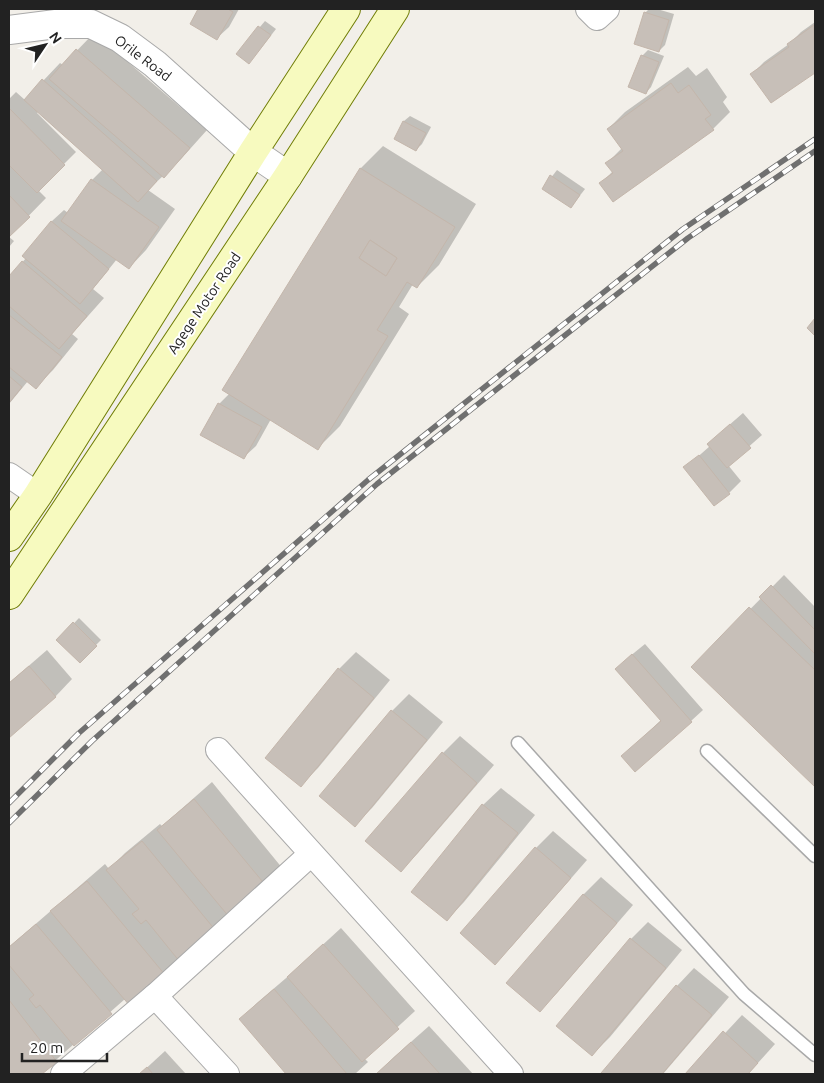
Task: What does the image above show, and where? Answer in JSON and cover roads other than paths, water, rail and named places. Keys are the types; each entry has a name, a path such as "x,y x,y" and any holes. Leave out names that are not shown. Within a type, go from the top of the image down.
{"main road":[{"path":"9,537 38,496 253,152 346,9"},
{"name":"Agege Motor Road","path":"9,595 288,176 395,9"}],"street":[{"path":"588,9 597,18 607,9"},
{"name":"Orile Road","path":"9,30 56,24 91,24 120,38 155,64 253,152 288,176"},
{"path":"9,475 38,496"},
{"path":"218,750 511,1074"},
{"path":"63,1074 155,996 311,854"},
{"path":"155,996 227,1074"}],"lane":[{"path":"518,743 744,994 815,1055"},
{"path":"707,751 815,856"}],"railway":[{"path":"9,803 79,733 368,480 683,229 815,139"},
{"path":"9,823 92,741 377,484 688,238 815,151"}]}
